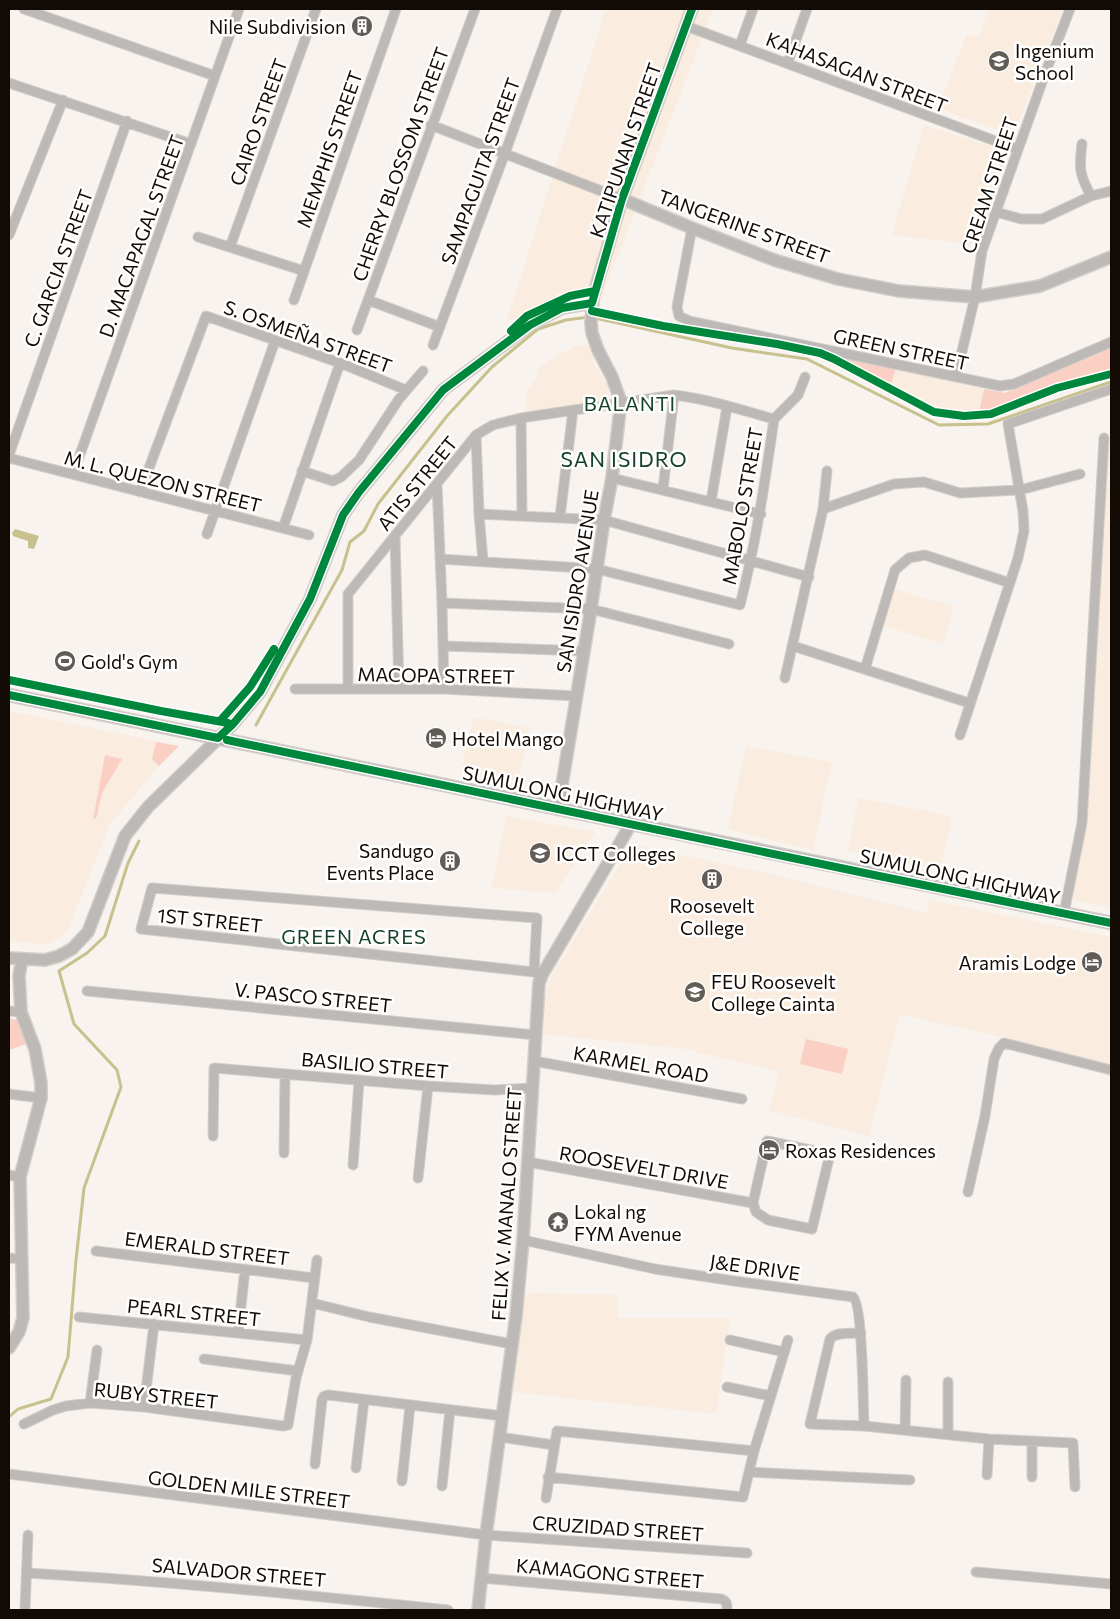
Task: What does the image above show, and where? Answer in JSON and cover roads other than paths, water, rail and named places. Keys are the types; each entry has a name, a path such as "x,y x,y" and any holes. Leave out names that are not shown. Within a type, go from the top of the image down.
{"main road":[{"name":"SUMULONG HIGHWAY","path":"9,696 1111,923"}],"street":[{"path":"24,9 215,76"},
{"name":"D. MACAPAGAL STREET","path":"73,474 239,9"},
{"name":"CAIRO STREET","path":"230,247 316,9"},
{"name":"MEMPHIS STREET","path":"294,300 396,9"},
{"name":"CHERRY BLOSSOM STREET","path":"357,330 475,9"},
{"name":"SAMPAGUITA STREET","path":"433,345 557,9"},
{"name":"KATIPUNAN STREET","path":"592,303 622,199 692,9"},
{"path":"740,45 753,9"},
{"path":"788,62 808,9"},
{"name":"CREAM STREET","path":"956,376 975,297 982,251 1017,149 1070,9"},
{"name":"KAHASAGAN STREET","path":"686,26 788,62 1017,149"},
{"path":"9,83 191,144"},
{"path":"9,235 63,100"},
{"name":"C. GARCIA STREET","path":"9,456 127,121"},
{"name":"TANGERINE STREET","path":"431,125 774,260 838,280 900,291 975,297 1040,286 1111,257"},
{"path":"1082,144 1079,168 1090,196"},
{"path":"996,212 1021,219 1042,218 1090,196 1111,191"},
{"name":"GREEN STREET","path":"692,228 677,306 679,316 689,321 1000,386 1014,384 1111,342"},
{"path":"198,236 304,271"},
{"path":"368,300 440,327"},
{"path":"9,958 45,960 60,956 72,949 88,932 126,836 148,807 223,739 260,692 310,599 343,515 359,492 442,390 530,325 562,308 592,303"},
{"name":"SAN ISIDRO AVENUE","path":"558,809 592,609 604,520 612,478 621,402 592,333 592,303"},
{"name":"S. OSMEÑA STREET","path":"140,492 206,316 340,363 406,390"},
{"path":"207,534 275,341"},
{"path":"283,528 340,363"},
{"path":"302,471 333,480 341,478 359,460 406,390 422,371"},
{"path":"774,419 798,395 805,377"},
{"path":"960,735 1018,558 1024,531 1020,490 1008,424 1111,389"},
{"path":"662,489 674,394"},
{"name":"MABOLO STREET","path":"597,569 740,605 752,561 774,419 697,398 674,394 621,402"},
{"name":"ATIS STREET","path":"348,689 348,594 476,435 493,425 521,418 621,402"},
{"path":"711,501 727,407"},
{"path":"560,517 573,410"},
{"path":"521,418 522,516"},
{"path":"476,435 479,514 484,561"},
{"path":"1064,913 1082,823 1104,438"},
{"name":"M. L. QUEZON STREET","path":"9,456 140,492 310,535"},
{"path":"785,678 823,509 827,471"},
{"path":"823,509 894,484 924,482 960,493 1020,490 1080,474"},
{"path":"612,478 760,514"},
{"path":"437,484 444,689"},
{"path":"479,514 604,520 808,577"},
{"path":"395,536 399,689"},
{"path":"865,669 895,570 909,558 925,555 1010,583"},
{"path":"440,559 597,569"},
{"path":"442,602 592,609 729,644"},
{"path":"444,646 584,651"},
{"path":"793,646 969,703"},
{"name":"MACOPA STREET","path":"295,689 444,689 576,696"},
{"name":"FELIX V. MANALO STREET","path":"478,1610 486,1535 512,1344 523,1240 538,974 631,824"},
{"name":"1ST STREET","path":"152,888 537,918 538,974 141,929 152,888"},
{"path":"10,1347 20,1332 23,1318 15,1258 14,1176 41,1098 41,1083 35,1049 15,1012 22,959"},
{"name":"V. PASCO STREET","path":"88,991 535,1036"},
{"path":"968,1192 985,1116 994,1059 999,1048 1004,1043 1111,1070"},
{"name":"KARMEL ROAD","path":"534,1061 742,1099"},
{"name":"BASILIO STREET","path":"213,1136 214,1068 428,1086 495,1090 533,1088"},
{"path":"284,1153 285,1074"},
{"path":"353,1165 359,1081"},
{"path":"418,1178 428,1086"},
{"path":"9,1094 41,1098"},
{"path":"767,1141 830,1154 812,1229 768,1220 756,1212 753,1203 767,1141"},
{"name":"ROOSEVELT DRIVE","path":"528,1162 753,1203"},
{"name":"J&E DRIVE","path":"523,1240 655,1269 853,1297 857,1301 861,1334 864,1426"},
{"name":"EMERALD STREET","path":"96,1251 314,1278"},
{"path":"204,1359 298,1371 306,1340 317,1260"},
{"path":"238,1333 245,1269"},
{"path":"312,1303 369,1317 512,1344"},
{"name":"PEARL STREET","path":"79,1317 306,1340"},
{"path":"144,1407 154,1324"},
{"path":"861,1334 838,1334 833,1335 830,1339 809,1422 812,1426 864,1426 989,1439 1073,1443 1075,1487"},
{"path":"730,1340 784,1352"},
{"path":"548,1477 743,1497 754,1451 788,1340"},
{"path":"90,1403 97,1350"},
{"name":"RUBY STREET","path":"24,1424 53,1410 90,1403 144,1407 283,1426 288,1425 298,1371"},
{"path":"905,1430 906,1380"},
{"path":"948,1382 948,1434"},
{"path":"727,1387 771,1396"},
{"path":"315,1464 324,1396 503,1416"},
{"path":"356,1468 364,1400"},
{"path":"402,1481 410,1406"},
{"path":"442,1486 450,1410"},
{"path":"546,1498 556,1431 754,1451"},
{"path":"500,1437 554,1445"},
{"path":"987,1475 989,1439"},
{"path":"1032,1442 1032,1477"},
{"path":"749,1472 910,1480"},
{"name":"GOLDEN MILE STREET","path":"9,1474 486,1535"},
{"path":"25,1608 28,1535"},
{"name":"CRUZIDAD STREET","path":"486,1535 747,1553"},
{"path":"976,1572 1111,1584"},
{"name":"SALVADOR STREET","path":"26,1573 147,1580 307,1594 448,1610"},
{"name":"KAMAGONG STREET","path":"481,1578 721,1599 727,1604 727,1610"}],"waterway":[{"path":"256,725 342,570 350,542 364,531 378,504 447,416 492,367 538,329 566,320 589,317"},
{"path":"595,318 732,348 807,359 939,425 988,424 1111,382"},
{"path":"9,1417 18,1409 51,1399 68,1357 84,1188 121,1087 117,1070 74,1024 59,971 87,953 105,936 128,863 139,841"}],"place":[{"name":"Nile Subdivision","path":"362,26"},
{"name":"Ingenium School","path":"999,61"},
{"name":"Gold's Gym","path":"65,661"},
{"name":"Hotel Mango","path":"436,738"},
{"name":"ICCT Colleges","path":"540,853"},
{"name":"Sandugo Events Place","path":"450,861"},
{"name":"Roosevelt College","path":"712,879"},
{"name":"Aramis Lodge","path":"1092,962"},
{"name":"FEU Roosevelt College Cainta","path":"695,992"},
{"name":"Roxas Residences","path":"769,1150"},
{"name":"Lokal ng FYM Avenue","path":"558,1222"}],"district":[{"name":"BALANTI","path":"630,403"},
{"name":"SAN ISIDRO","path":"624,458"},
{"name":"GREEN ACRES","path":"354,936"}]}
